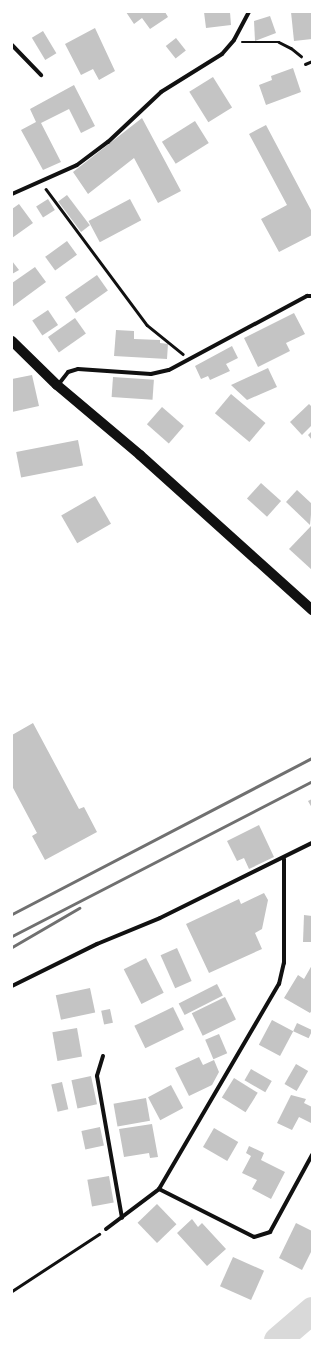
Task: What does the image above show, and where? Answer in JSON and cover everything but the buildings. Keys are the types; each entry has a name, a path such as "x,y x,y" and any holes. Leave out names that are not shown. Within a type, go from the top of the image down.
{"main road":[{"path":"12,341 57,385 140,455 312,610"}],"street":[{"path":"12,194 77,165 108,142 161,92 222,54 234,40 249,12"},
{"path":"12,45 41,75"},
{"path":"57,385 68,372 78,369 151,374 169,370 307,296 312,296"},
{"path":"12,986 284,859 312,843"},
{"path":"106,1229 159,1190 279,984 284,963 284,859"},
{"path":"103,1056 97,1076 122,1218"},
{"path":"159,1190 254,1237 270,1232 312,1155"}],"lane":[{"path":"306,64 312,62"}],"path":[{"path":"234,40 279,42 291,48 306,64"},
{"path":"41,182 147,325 189,359"},
{"path":"12,1291 106,1229"}],"waterway":[{"path":"277,1340 312,1310"}],"railway":[{"path":"12,914 312,758"},
{"path":"12,936 312,781"},
{"path":"12,947 79,908"}]}
